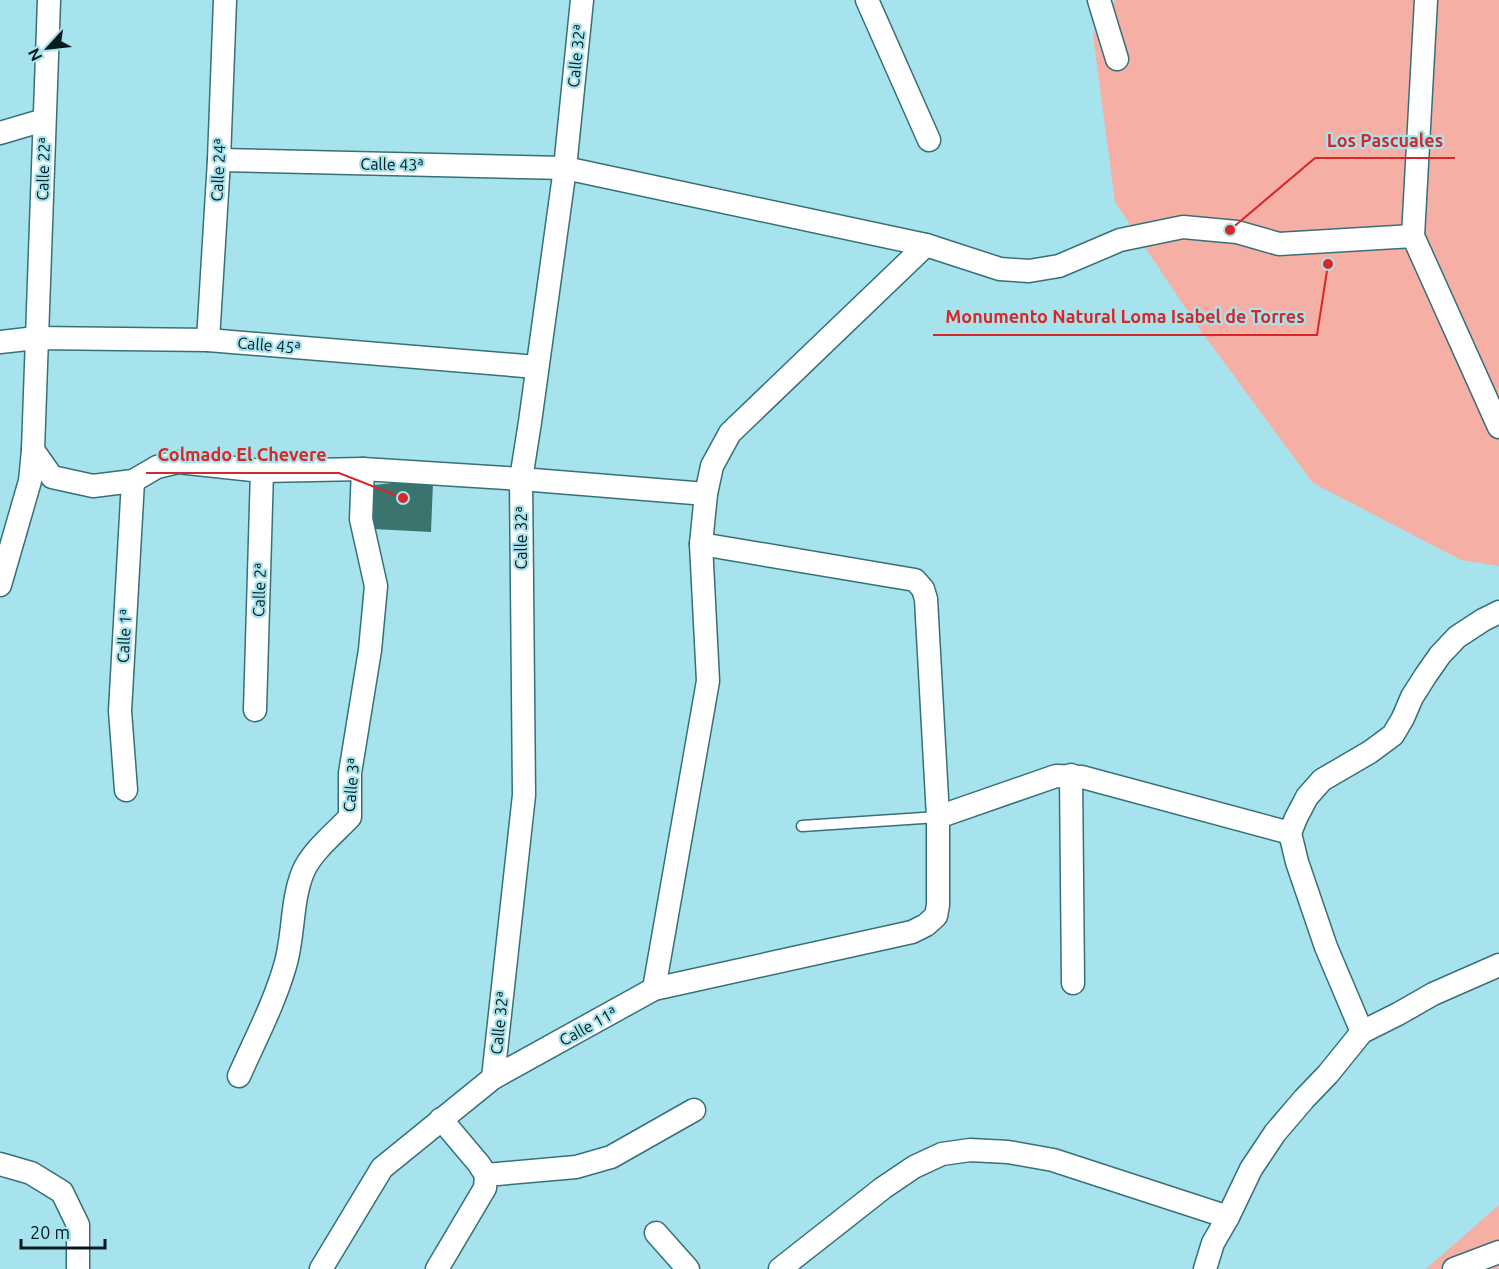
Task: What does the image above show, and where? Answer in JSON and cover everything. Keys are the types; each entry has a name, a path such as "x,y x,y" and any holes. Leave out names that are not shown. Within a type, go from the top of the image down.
{"street":[{"name":"Calle 22ª","path":"0,585 30,481 33,450 49,0"},
{"name":"Calle 24ª","path":"208,340 219,160 225,0"},
{"name":"Calle 32ª","path":"493,1078 524,795 521,479 565,168 582,0"},
{"path":"867,0 929,140"},
{"path":"1099,0 1117,59"},
{"path":"1426,0 1413,236 1499,427"},
{"path":"0,133 44,120"},
{"name":"Calle 43ª","path":"219,160 565,168 926,245 1000,269 1029,271 1059,266 1120,240 1183,227 1237,232 1279,244 1413,236"},
{"path":"654,989 708,681 700,544 712,466 730,433 926,245"},
{"name":"Calle 45ª","path":"0,342 36,338 208,340 537,367"},
{"path":"33,450 52,477 93,486 133,482 157,467 178,462 262,471 363,469 706,494"},
{"name":"Calle 3ª","path":"239,1076 286,965 295,901 303,871 315,853 350,817 350,773 370,650 376,586 361,519 363,469"},
{"name":"Calle 2ª","path":"255,710 262,471"},
{"name":"Calle 1ª","path":"126,790 120,711 133,482"},
{"path":"700,544 915,580 923,589 927,611 938,817 1056,776 1071,775 1290,833"},
{"path":"1362,1032 1326,947 1297,862 1290,833 1307,797 1322,780 1370,752 1393,735 1426,675 1457,637 1499,612"},
{"path":"1071,775 1073,983"},
{"name":"Calle 11ª","path":"321,1269 382,1168 493,1078 654,989 912,932 926,925 936,916 938,905 938,817"},
{"path":"1205,1269 1213,1243 1251,1169 1275,1133 1362,1032 1433,994 1499,965"},
{"path":"486,1175 576,1167 611,1158 694,1110"},
{"path":"437,1269 485,1188 486,1175 441,1119"},
{"path":"780,1269 883,1188 914,1167 942,1154 970,1150 1008,1152 1053,1160 1228,1217"},
{"path":"0,1164 31,1173 62,1192 78,1225 78,1269"},
{"path":"656,1233 688,1269"},
{"path":"1454,1269 1499,1252"}],"lane":[{"path":"802,826 938,817"}],"shaded area":[{"path":"1115,0 1499,0 1499,566 1461,560 1313,483 1198,327 1115,202 1093,35"},
{"path":"1499,1205 1499,1269 1426,1269"}],"building":[{"path":"433,483 431,532 373,529 374,485"}],"place":[{"name":"Los Pascuales","path":"1230,230"},
{"name":"Monumento Natural Loma Isabel de Torres","path":"1328,264"},
{"name":"Colmado El Chevere","path":"403,498"}]}
